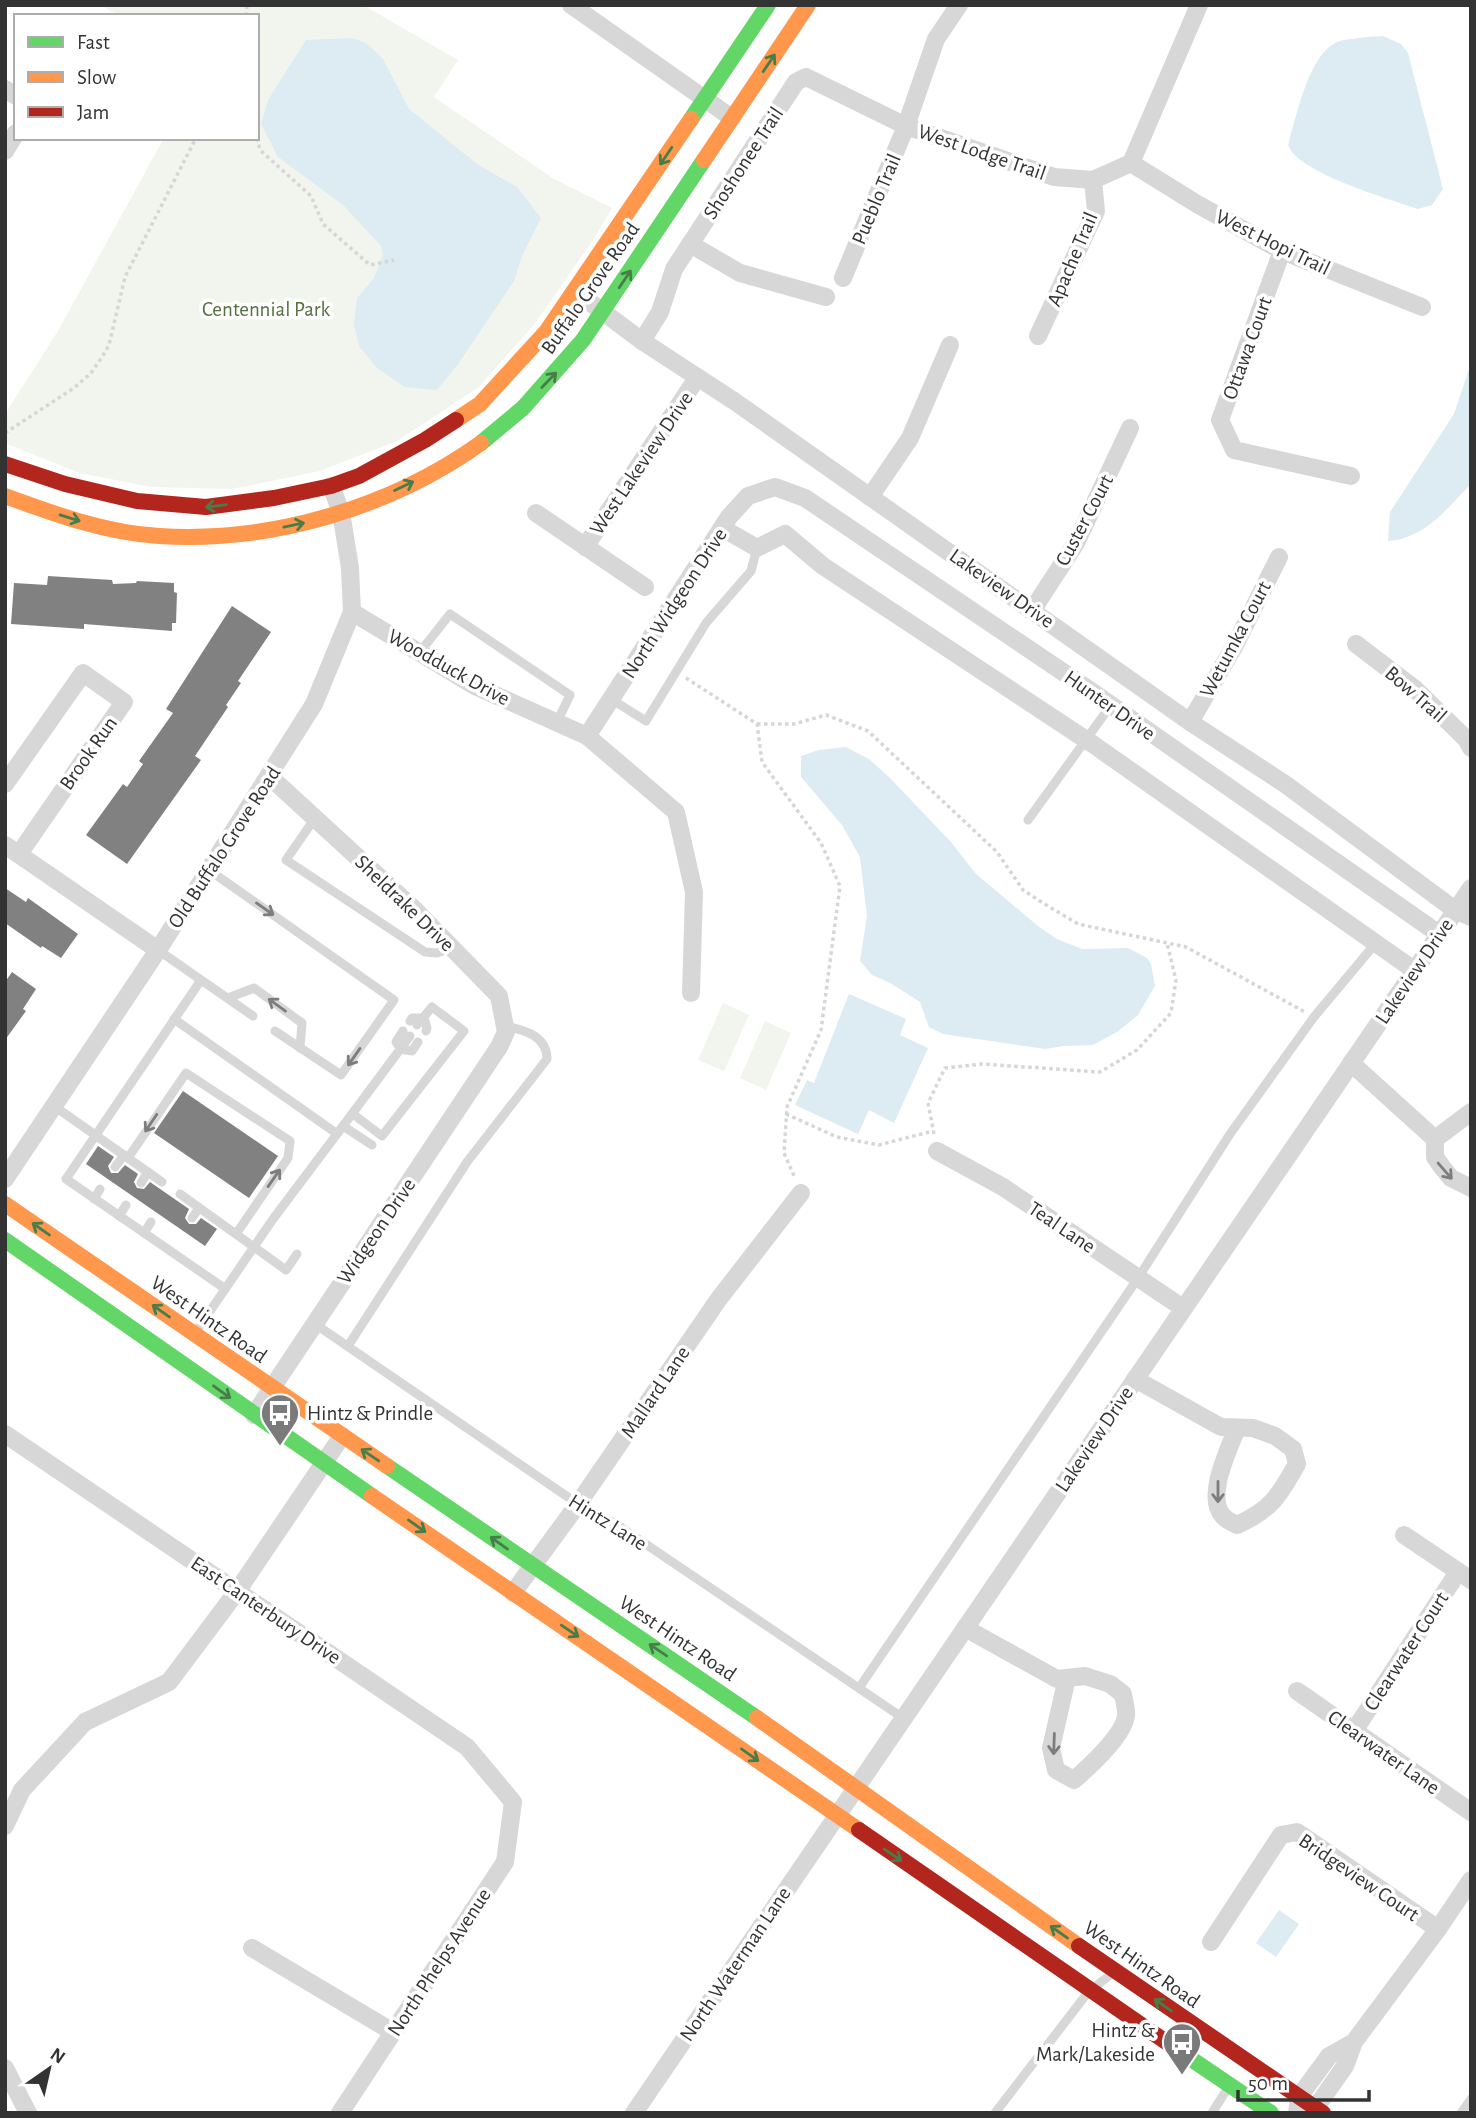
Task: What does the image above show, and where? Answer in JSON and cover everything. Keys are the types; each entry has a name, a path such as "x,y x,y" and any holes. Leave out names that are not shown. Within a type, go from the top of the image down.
{"main road":[{"name":"Buffalo Grove Road","path":"5,464 65,484 136,501 206,507 274,498 331,486 359,476 425,440 480,404 546,332 768,5"},
{"name":"Buffalo Grove Road","path":"5,496 88,524 159,536 233,536 298,524 341,512 389,494 447,466 501,428 554,376 583,340 808,5"},
{"name":"West Hintz Road","path":"5,1205 715,1688 1298,2105 1317,2111"},
{"path":"5,1240 1089,1991 1271,2113"}],"street":[{"path":"571,5 732,118"},
{"name":"Pueblo Trail","path":"843,278 906,126 936,39 959,5"},
{"path":"1131,163 1199,5"},
{"name":"West Lodge Trail","path":"796,82 806,77 906,126 1054,177 1093,180 1131,163"},
{"name":"Shoshonee Trail","path":"642,341 660,312 674,269 796,82"},
{"name":"West Hopi Trail","path":"1131,163 1282,251 1422,307"},
{"name":"Apache Trail","path":"1038,337 1096,211 1093,180"},
{"path":"690,244 740,272 826,297"},
{"name":"Ottawa Court","path":"1282,251 1220,420 1234,450 1351,476"},
{"name":"Lakeview Drive","path":"575,291 642,341 734,401 1190,722 1285,784 1463,913 1439,934 1414,970 836,1816"},
{"path":"870,497 910,439 950,345"},
{"name":"West Lakeview Drive","path":"585,547 697,378"},
{"name":"Custer Court","path":"1033,609 1076,543 1130,428"},
{"name":"Old Buffalo Grove Road","path":"5,1179 158,950 314,704 352,612 350,568 341,512 331,486"},
{"name":"North Widgeon Drive","path":"587,736 722,528 748,496 775,487"},
{"name":"Hunter Drive","path":"775,487 805,498 1111,705 1439,934"},
{"name":"West Lakeview Drive","path":"536,513 645,587"},
{"path":"722,528 757,548 785,534 823,566 1087,739 1414,970"},
{"name":"Wetumka Court","path":"1190,722 1234,647 1279,557"},
{"name":"Woodduck Drive","path":"352,612 475,686 587,736 676,812 694,892 691,993"},
{"name":"Bow Trail","path":"1356,644 1415,689 1466,739 1471,748"},
{"name":"Brook Run","path":"5,784 83,673 124,702 12,850 158,950"},
{"name":"Sheldrake Drive","path":"269,776 415,910 499,996 506,1032 499,1047"},
{"path":"1463,913 1471,888"},
{"name":"Widgeon Drive","path":"254,1415 499,1047"},
{"path":"1351,1063 1435,1139"},
{"path":"1471,1112 1435,1139 1434,1157 1451,1178 1471,1188"},
{"name":"Teal Lane","path":"937,1151 1003,1187 1183,1308"},
{"name":"Mallard Lane","path":"513,1593 578,1504 718,1300 801,1193"},
{"path":"1135,1379 1221,1427 1253,1428 1275,1436 1293,1449 1297,1464 1279,1496 1258,1516 1237,1525 1222,1516 1216,1501 1218,1480 1237,1428"},
{"name":"East Canterbury Drive","path":"5,1434 467,1747 513,1802"},
{"path":"5,1826 22,1790 85,1722 169,1682 237,1590 342,1436"},
{"path":"1404,1535 1465,1576"},
{"name":"Clearwater Court","path":"1354,1731 1465,1576"},
{"path":"965,1628 1057,1679 1085,1676 1110,1684 1123,1694 1126,1717 1116,1737 1074,1780 1056,1770 1051,1748 1067,1678"},
{"name":"Clearwater Lane","path":"1297,1691 1471,1812"},
{"name":"North Phelps Avenue","path":"340,2113 505,1862 513,1802"},
{"name":"North Waterman Lane","path":"634,2113 836,1816"},
{"name":"Bridgeview Court","path":"1211,1942 1281,1835 1297,1832 1437,1929"},
{"path":"1317,2111 1345,2066 1354,2042 1471,1880"},
{"path":"252,1948 393,2032"},
{"path":"1298,2105 1329,2056 1354,2042"},
{"path":"5,2068 28,2113"}],"lane":[{"path":"611,699 646,721 706,622 751,571 757,548"},
{"path":"420,652 450,614 570,695 557,722"},
{"path":"1028,820 1111,705"},
{"path":"315,818 286,860 425,952 437,953 452,948"},
{"path":"209,870 394,1000 341,1075 275,1031"},
{"path":"859,1688 1138,1278 1230,1134 1314,1017 1375,944"},
{"path":"158,950 253,1016"},
{"path":"201,980 65,1180 224,1288"},
{"path":"228,998 254,988 302,1023 300,1048"},
{"path":"174,1019 370,1147 382,1136 464,1031 432,1007 419,1024"},
{"path":"348,1346 467,1162 547,1059 547,1050 540,1039 524,1030 504,1026"},
{"path":"410,1037 412,1051 401,1049 396,1042 410,1037"},
{"path":"194,1334 252,1247 401,1049"},
{"path":"116,1167 186,1073 290,1141 288,1158 236,1234"},
{"path":"54,1105 162,1182"},
{"path":"353,1114 382,1136"},
{"path":"141,1183 148,1172"},
{"path":"94,1199 100,1189"},
{"path":"180,1194 286,1270 297,1254"},
{"path":"119,1216 126,1205"},
{"path":"192,1218 199,1208"},
{"path":"144,1233 151,1222"},
{"path":"170,1251 177,1241"},
{"name":"Hintz Lane","path":"315,1324 578,1504 615,1524 903,1718"},
{"path":"995,2113 1089,1991 1114,1972"},
{"path":"1212,2113 1230,2084"},
{"path":"1461,2113 1471,2099"}],"path":[{"path":"5,433 74,388 92,373 109,345 125,277 195,140"},
{"path":"258,140 260,150 311,196 323,224 370,265 394,260"},
{"path":"677,672 757,724 794,723 826,715 869,731 997,852 1023,890 1078,924 1186,947 1314,1017"},
{"path":"757,724 762,762 821,843 840,886 821,1030 786,1107 784,1153 801,1193"},
{"path":"937,1151 928,1103 945,1068 982,1064 1100,1072 1136,1050 1171,1013 1176,980 1167,943"},
{"path":"786,1114 837,1137 880,1145 933,1131"}],"green space":[{"name":"Centennial Park","path":"101,5 363,5 458,60 434,97 554,179 612,208 536,322 479,387 397,441 320,471 232,489 152,487 79,473 5,443 5,414 58,331 163,140 259,140 259,14 116,14"},
{"path":"723,1003 749,1015 724,1071 698,1060"},
{"path":"765,1021 791,1033 766,1090 740,1078"}],"shaded area":[{"path":"1383,36 1401,44 1408,53 1443,189 1432,205 1418,209 1326,175 1295,155 1288,145 1310,74 1326,50 1339,41"},
{"path":"352,38 366,43 383,59 409,109 477,164 517,187 541,218 522,256 514,281 458,364 437,390 405,387 377,368 359,346 354,324 357,298 374,278 383,255 381,246 343,205 278,157 261,124 268,100 306,40"},
{"path":"1471,363 1471,484 1424,528 1401,539 1388,541 1390,512 1454,414"},
{"path":"846,747 869,759 890,778 951,842 976,874 1038,926 1057,939 1082,949 1128,948 1147,958 1151,964 1155,986 1138,1015 1117,1032 1093,1045 1045,1049 943,1034 929,1027 920,1002 872,975 860,961 867,916 860,857 842,825 801,777 801,756 819,750"},
{"path":"849,994 906,1019 900,1035 928,1048 894,1123 869,1110 858,1134 795,1105 807,1080 814,1083"},
{"path":"1279,1910 1299,1924 1276,1957 1256,1943"}],"building":[{"path":"48,576 112,580 113,584 137,581 174,583 174,592 177,593 176,623 172,623 172,631 84,624 84,629 11,624 14,583 47,585"},
{"path":"232,606 271,632 238,681 241,683 226,705 228,707 195,756 201,760 127,864 86,835 123,784 127,787 143,764 139,761 173,713 166,709"},
{"path":"5,888 26,902 28,898 78,934 61,958 42,946 41,948 5,923"},
{"path":"12,972 36,989 23,1009 26,1011 5,1040 5,982"},
{"path":"183,1091 278,1156 249,1198 154,1133"},
{"path":"98,1146 114,1157 108,1166 111,1173 118,1173 125,1165 138,1174 134,1182 137,1188 144,1189 150,1182 189,1209 185,1218 189,1224 196,1224 201,1218 217,1229 205,1246 86,1164"}],"traffic: fast":[{"path":"691,119 768,5"},
{"path":"481,443 523,408 583,340 704,160"},
{"path":"5,1240 372,1496"},
{"path":"387,1466 757,1718"},
{"path":"1169,2044 1271,2113"}],"traffic: slow":[{"path":"704,160 808,5"},
{"path":"456,420 480,404 546,332 691,119"},
{"path":"5,496 80,522 119,531 159,536 244,534 286,527 369,503 446,466 481,443"},
{"path":"5,1204 387,1466"},
{"path":"372,1496 859,1830"},
{"path":"757,1718 1079,1946"}],"traffic: jam":[{"path":"5,464 65,484 137,501 206,507 274,498 331,486 359,476 456,420"},
{"path":"859,1830 1169,2044"},
{"path":"1079,1946 1323,2113"}],"place":[{"name":"Hintz & Prindle","path":"280,1447"},
{"name":"Hintz & Mark/Lakeside","path":"1182,2076"}]}
